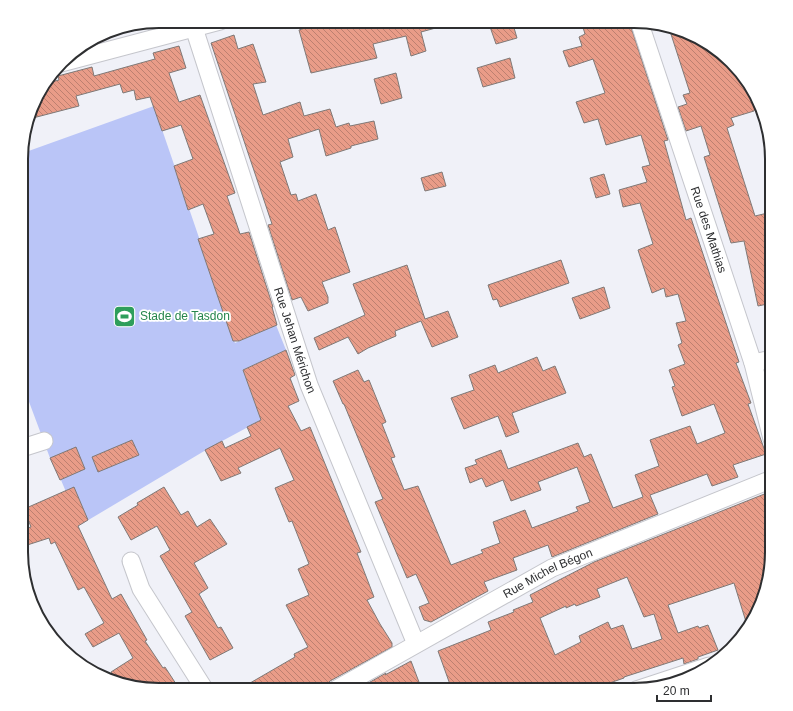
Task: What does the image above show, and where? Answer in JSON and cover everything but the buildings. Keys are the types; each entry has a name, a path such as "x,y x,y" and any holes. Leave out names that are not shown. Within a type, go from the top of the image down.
{"street":[{"path":"76,59 194,28"},
{"name":"Rue Jehan Mérichon","path":"194,28 309,385 416,644"},
{"name":"Rue des Mathias","path":"641,28 753,363 765,411"},
{"path":"753,363 765,360"},
{"path":"28,446 44,441"},
{"name":"Rue Michel Bégon","path":"347,683 552,568 765,482"},
{"path":"131,561 141,589 200,683"}],"shaded area":[{"name":"Stade de Tasdon","path":"154,106 235,343 276,325 286,350 243,370 261,420 211,447 80,525 50,458 28,399 28,151"}],"place":[{"name":"Stade de Tasdon","path":"124,316"}]}
